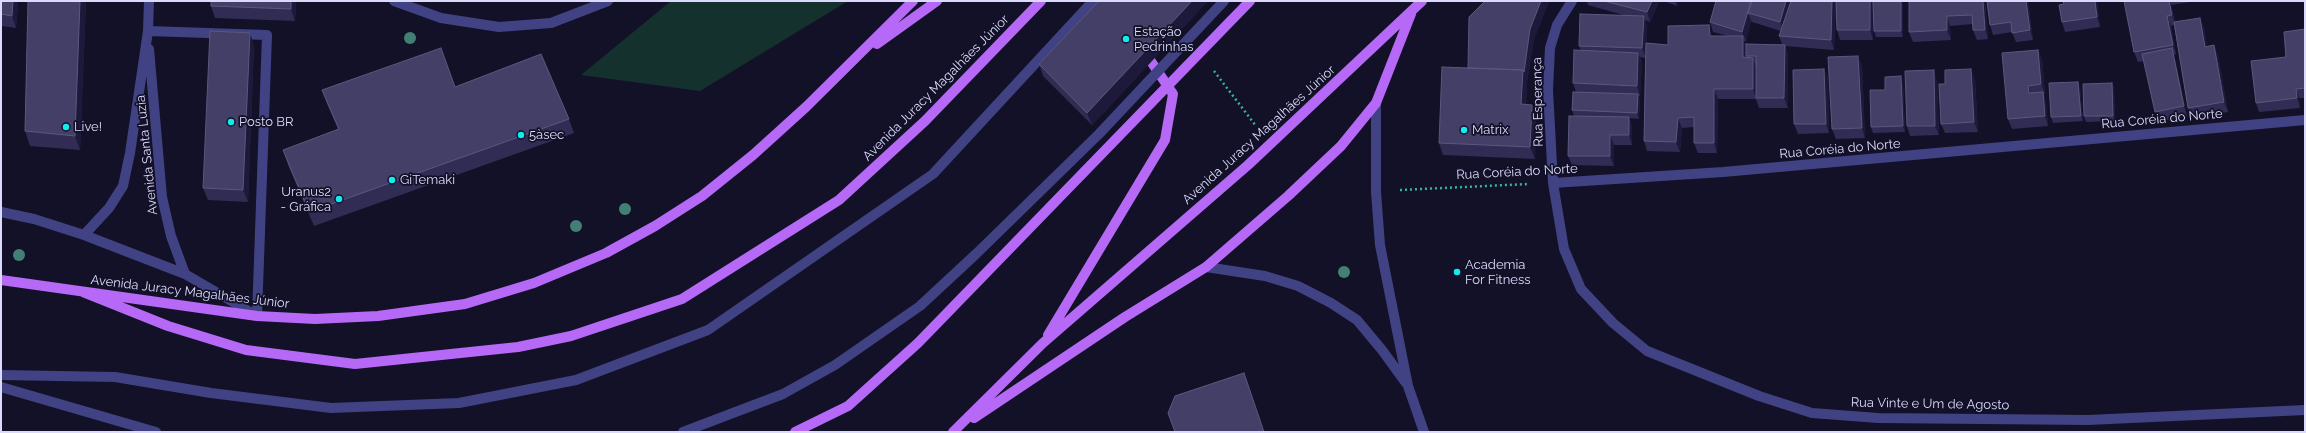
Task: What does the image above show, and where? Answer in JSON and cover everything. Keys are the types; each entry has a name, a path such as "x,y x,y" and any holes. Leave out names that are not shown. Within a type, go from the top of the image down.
{"main road":[{"name":"Avenida Juracy Magalhães Júnior","path":"1,280 257,316 315,319 362,316 465,304 534,283 599,256 656,226 702,196 753,155 806,107 913,1"},
{"path":"852,62 937,1"},
{"name":"Avenida Juracy Magalhães Júnior","path":"83,292 168,326 246,350 355,364 518,347 571,336 682,299 839,200 925,121 1041,1"},
{"path":"795,432 848,406 918,343 1250,1"},
{"name":"Avenida Juracy Magalhães Júnior","path":"954,431 1043,343 1270,144 1422,1"},
{"path":"954,431 1125,317 1206,267 1307,179 1341,146 1376,104 1412,11"},
{"path":"1043,343 1165,140 1173,94 1138,42"}],"street":[{"name":"Avenida Santa Luzia","path":"84,235 109,208 122,186 130,153 148,31 149,1"},
{"path":"394,1 441,18 499,27 551,23 608,1"},
{"path":"1,375 115,377 211,393 331,408 459,403 576,380 708,330 933,174 1093,1"},
{"path":"683,432 783,394 835,365 920,306 976,254 1098,134 1224,1"},
{"name":"Rua Esperança","path":"1552,183 1548,90 1550,48 1557,25 1572,1"},
{"name":"Avenida Santa Luzia","path":"148,31 162,197 172,236 185,274"},
{"path":"1,212 34,219 84,235 185,274 257,316 267,35 148,31"},
{"path":"1376,104 1376,192 1380,245 1408,386 1424,432"},
{"name":"Rua Coréia do Norte","path":"1552,183 1723,172 2305,120"},
{"name":"Rua Vinte e Um de Agosto","path":"1552,183 1564,249 1581,289 1613,323 1647,351 1759,396 1806,410 1878,418 2088,420 2305,410"},
{"path":"1206,267 1265,276 1298,286 1331,303 1357,320 1382,350 1408,386"},
{"path":"1,387 156,432"}],"path":[{"path":"1212,68 1270,144"},
{"name":"Rua Coréia do Norte","path":"1376,192 1552,183"}],"green space":[{"path":"671,1 848,1 700,91 581,75"}],"building":[{"path":"1,1 13,1 12,16 1,14"},
{"path":"28,1 80,1 75,136 25,131"},
{"path":"211,1 291,1 291,9 211,6"},
{"name":"Estação Pedrinhas","path":"1099,1 1192,1 1087,113 1039,64"},
{"path":"1485,1 1541,1 1530,29 1524,72 1523,70 1468,68 1469,17"},
{"path":"1604,1 1652,1 1647,12"},
{"path":"1716,1 1751,1 1742,32 1710,22"},
{"path":"1752,1 1786,1 1780,22 1748,13"},
{"path":"1791,1 1832,1 1831,40 1779,36"},
{"path":"1836,1 1870,1 1870,30 1837,30"},
{"path":"1873,1 1901,1 1901,31 1874,31"},
{"path":"1909,1 1983,1 1985,30 1973,30 1972,15 1947,16 1947,30 1909,32"},
{"path":"1987,1 2026,1 2030,30 2012,33 2011,22 1990,25"},
{"path":"2063,1 2095,1 2097,17 2062,22 2059,5 2064,4"},
{"path":"2124,1 2169,1 2172,15 2167,16 2173,45 2134,52"},
{"path":"1580,14 1644,16 1642,48 1579,46"},
{"path":"2200,18 2205,47 2214,45 2224,102 2188,108 2174,22"},
{"path":"1709,25 1710,36 1743,36 1743,57 1753,58 1753,89 1714,89 1714,143 1694,143 1694,117 1678,118 1676,142 1644,141 1646,43 1668,45 1668,26"},
{"path":"2305,29 2305,88 2296,89 2297,98 2256,103 2251,61 2286,57 2284,32"},
{"name":"Posto BR","path":"210,31 250,33 243,190 203,188"},
{"path":"1746,44 1785,45 1784,98 1756,98 1756,56 1746,56"},
{"path":"441,48 455,87 541,54 569,119 309,212 283,150 339,129 322,90"},
{"path":"2172,48 2184,106 2155,112 2142,54"},
{"path":"1574,50 1638,53 1637,86 1573,83"},
{"path":"2038,50 2041,84 2028,86 2029,93 2043,92 2045,116 2008,119 2002,53"},
{"path":"1858,56 1862,128 1832,129 1828,57"},
{"path":"1442,67 1523,70 1521,104 1532,105 1530,147 1439,143"},
{"path":"1824,69 1826,124 1794,124 1793,70"},
{"path":"1971,69 1974,122 1941,124 1939,84 1945,84 1945,70"},
{"path":"1934,70 1935,126 1907,126 1905,71"},
{"path":"1901,76 1903,126 1871,127 1870,90 1885,90 1885,77"},
{"path":"2078,82 2081,116 2051,117 2049,83"},
{"path":"2112,83 2113,116 2084,116 2083,84"},
{"path":"1573,92 1638,94 1637,113 1572,110"},
{"path":"1569,116 1629,117 1629,135 1610,135 1610,156 1568,156"},
{"path":"1244,373 1264,432 1175,432 1168,413 1175,396"}],"place":[{"name":"Estação Pedrinhas","path":"1126,39"},
{"name":"Posto BR","path":"231,122"},
{"name":"Live!","path":"66,127"},
{"name":"Matrix","path":"1464,130"},
{"name":"5àsec","path":"521,135"},
{"name":"GiTemaki","path":"392,180"},
{"name":"Uranus2 - Gráfica","path":"339,199"},
{"name":"Academia For Fitness","path":"1457,272"}]}
